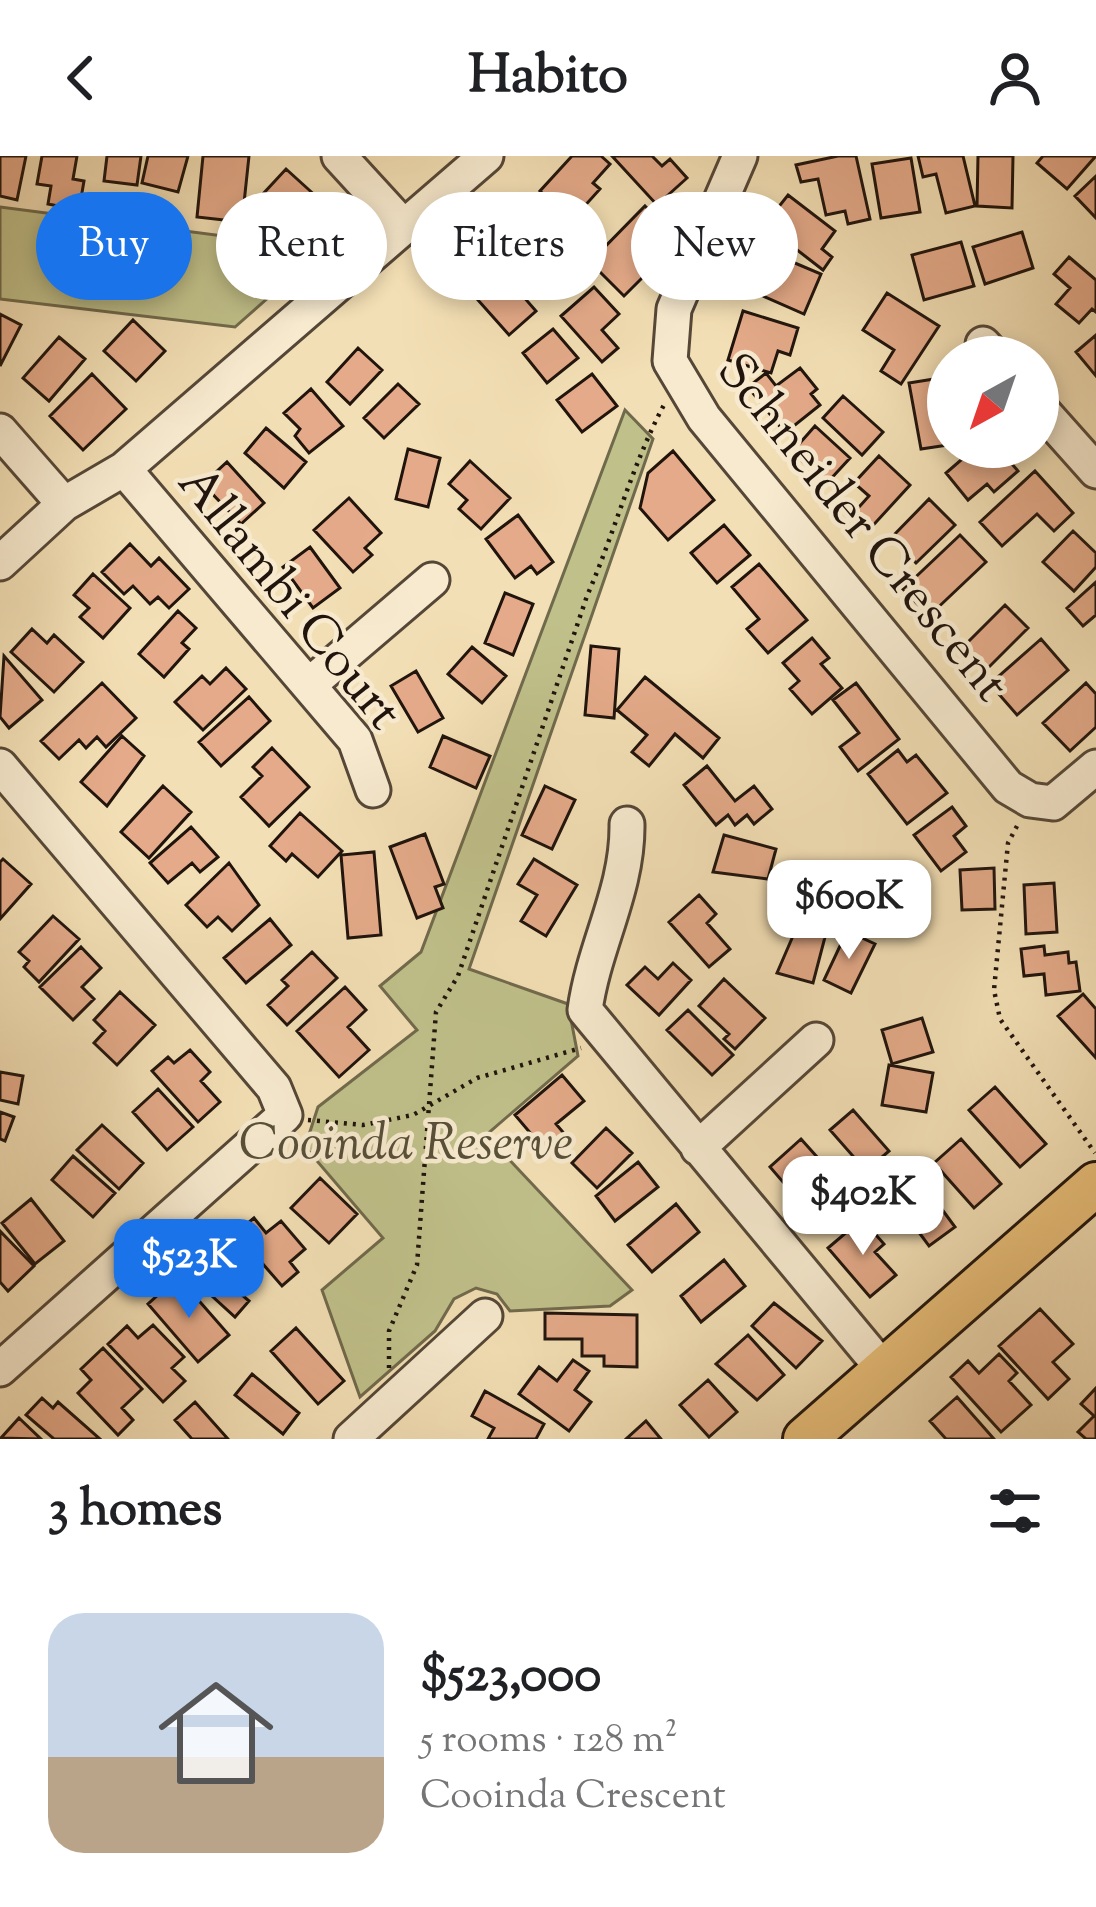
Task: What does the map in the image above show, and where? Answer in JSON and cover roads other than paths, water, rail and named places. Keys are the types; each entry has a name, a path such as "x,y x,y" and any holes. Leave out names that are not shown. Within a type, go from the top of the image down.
{"main road":[{"path":"805,1439 1096,1184"}],"street":[{"path":"339,156 403,226"},
{"path":"0,563 64,504 124,469 486,156"},
{"name":"Schneider Crescent","path":"740,156 674,309 670,361 704,418 1009,787 1030,800 1053,802 1096,767"},
{"path":"1059,430 1096,471"},
{"path":"0,431 64,504"},
{"name":"Allambi Court","path":"124,469 356,740 373,790"},
{"path":"310,685 433,580"},
{"path":"0,766 274,1088 285,1115 0,1369"},
{"path":"627,824 628,867 589,980 585,1010 884,1370"},
{"path":"698,1148 816,1040"},
{"path":"351,1439 485,1316"}],"park label":[{"name":"Cooinda Reserve","path":"406,1140"}]}
